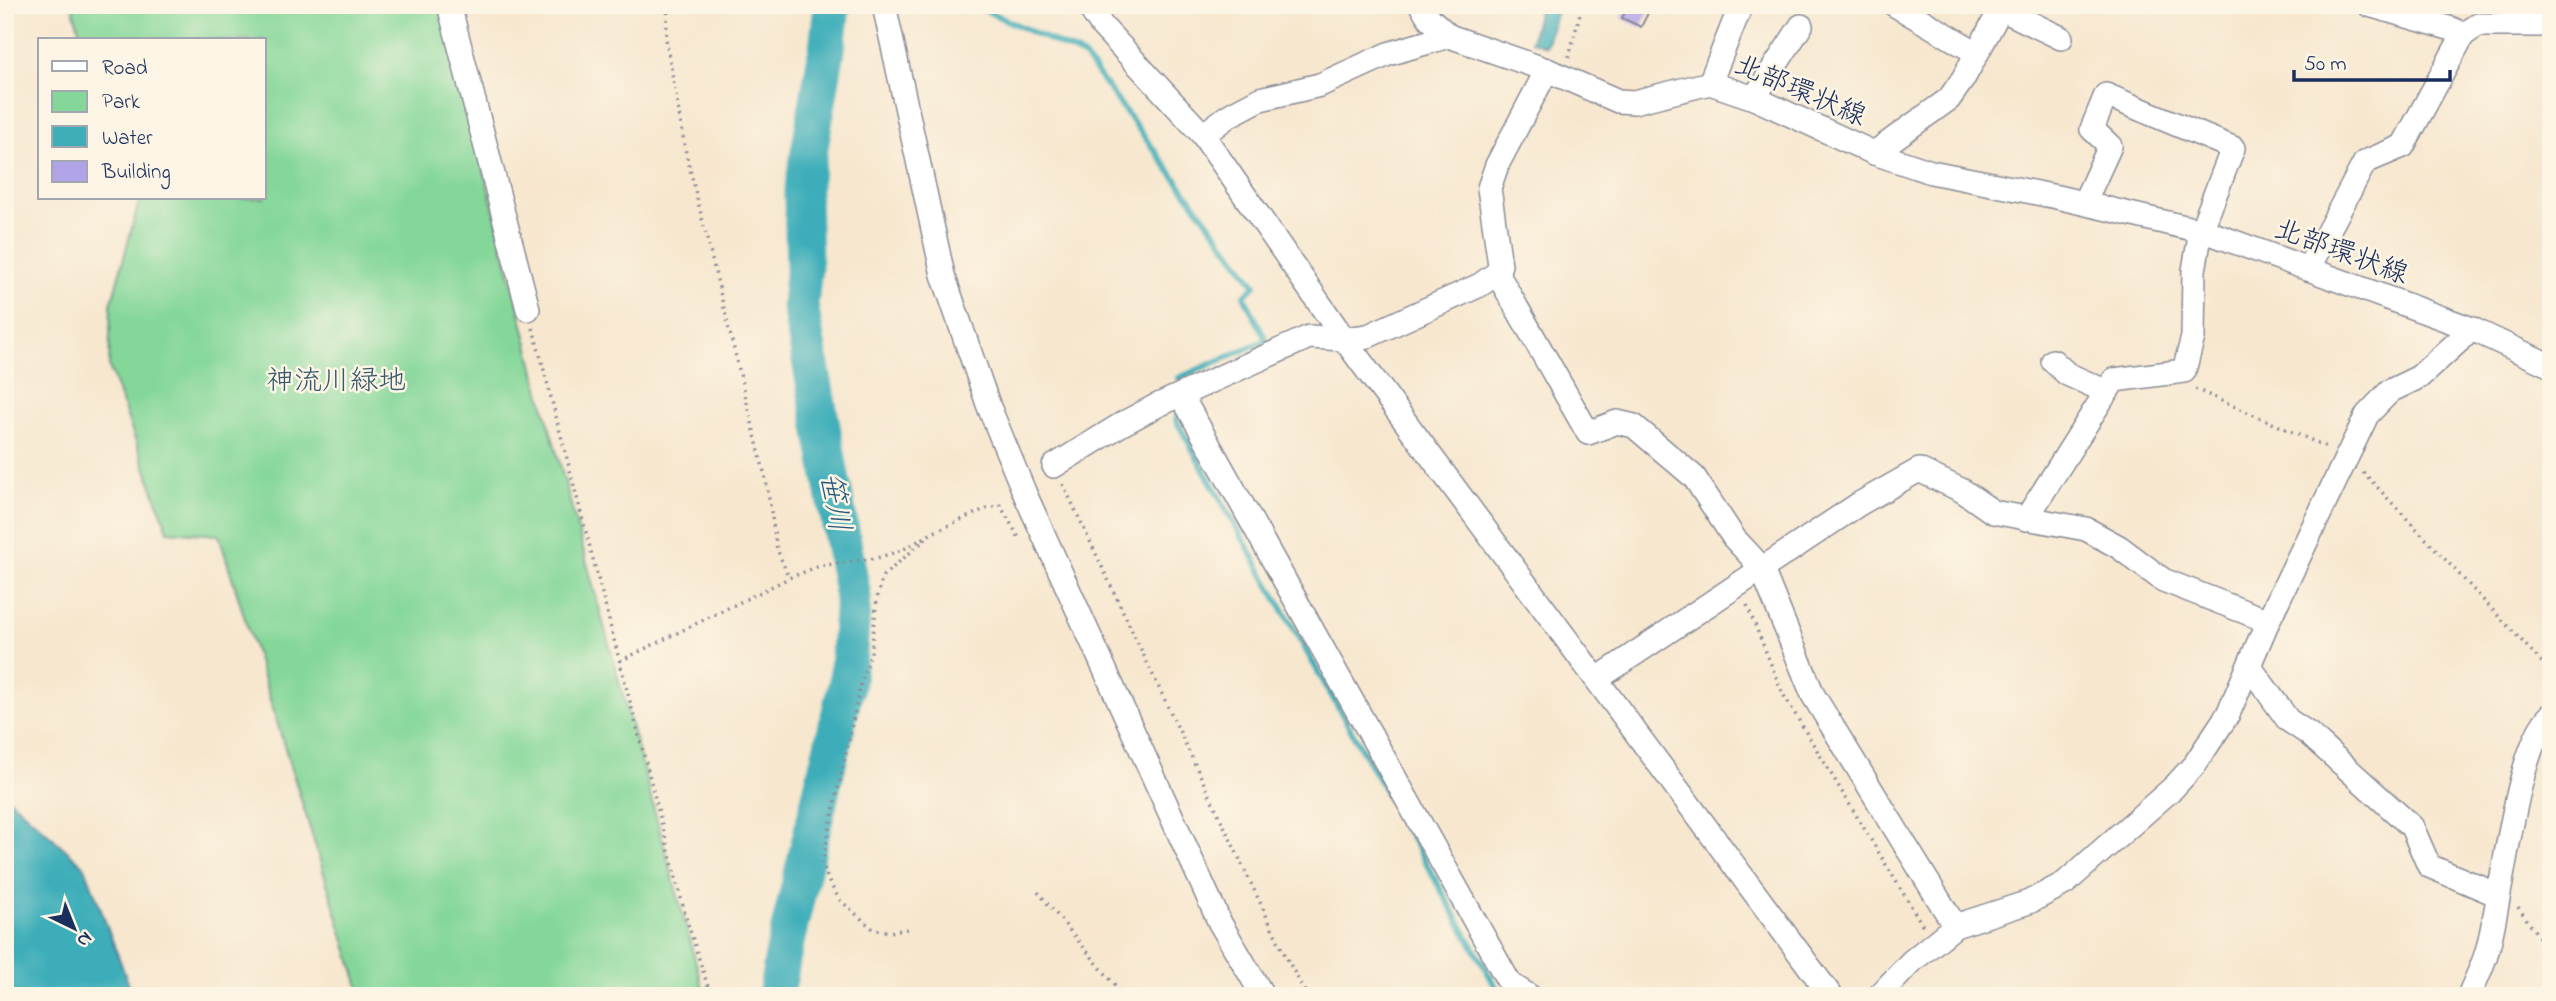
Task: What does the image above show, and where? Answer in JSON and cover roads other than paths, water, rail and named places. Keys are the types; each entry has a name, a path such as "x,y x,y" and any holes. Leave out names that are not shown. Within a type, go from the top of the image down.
{"street":[{"path":"449,5 528,309"},
{"path":"884,5 943,275 989,407 1030,505 1220,923 1263,996"},
{"path":"1088,5 1102,26 1203,135 1343,338 1831,996"},
{"path":"1421,5 1430,19 1449,36"},
{"path":"1710,83 1741,5"},
{"path":"1895,5 1977,53"},
{"path":"2369,5 2452,29 2463,35"},
{"path":"1874,153 1918,124 1949,99 2002,7 2061,38"},
{"path":"2308,269 2365,162 2403,146 2463,35 2478,25 2551,25"},
{"path":"1754,98 1801,26"},
{"path":"1203,135 1228,116 1260,99 1320,85 1388,54 1449,36"},
{"name":"北部環状線","path":"1449,36 1547,70 1618,101 1634,102 1710,83 1754,98 1874,153 1931,172 2084,203 2201,231 2472,329 2551,366"},
{"path":"1054,466 1122,424 1309,337 1368,336 1480,285 1497,273 1500,265 1489,188 1497,166 1547,70"},
{"path":"2026,520 2114,380 2184,371 2193,337 2194,270 2201,231 2233,148 2106,95 2092,130 2110,146 2084,203"},
{"path":"1497,273 1588,433 1617,422 1634,426 1694,477 1734,538 1761,567 1813,695 1955,926"},
{"path":"1879,996 1912,961 1955,926 2029,902 2066,883 2165,796 2195,764 2228,714 2268,621 2367,415 2390,391 2419,377 2472,329"},
{"path":"2053,361 2067,374 2107,392"},
{"path":"1181,396 1510,984 1529,996"},
{"path":"1597,679 1761,567 1859,504 1919,470 1964,491 1993,512 2086,529 2119,547 2163,580 2268,621"},
{"path":"2250,667 2288,720 2309,734 2412,827 2429,866 2498,895"},
{"path":"2469,996 2487,951 2526,763 2543,722 2551,715"}],"water":[{"path":"1540,5 1559,5 1546,46 1531,41"},
{"path":"5,795 85,867 133,996 5,996"}],"waterway":[{"name":"笹川","path":"776,996 783,955 847,682 853,597 800,305 804,265 802,193 832,5"},
{"path":"974,5 1084,56 1255,285 1244,296 1266,340 1179,378"},
{"path":"1177,416 1176,420 1501,996"}],"park label":[{"name":"神流川緑地","path":"336,379"}]}
